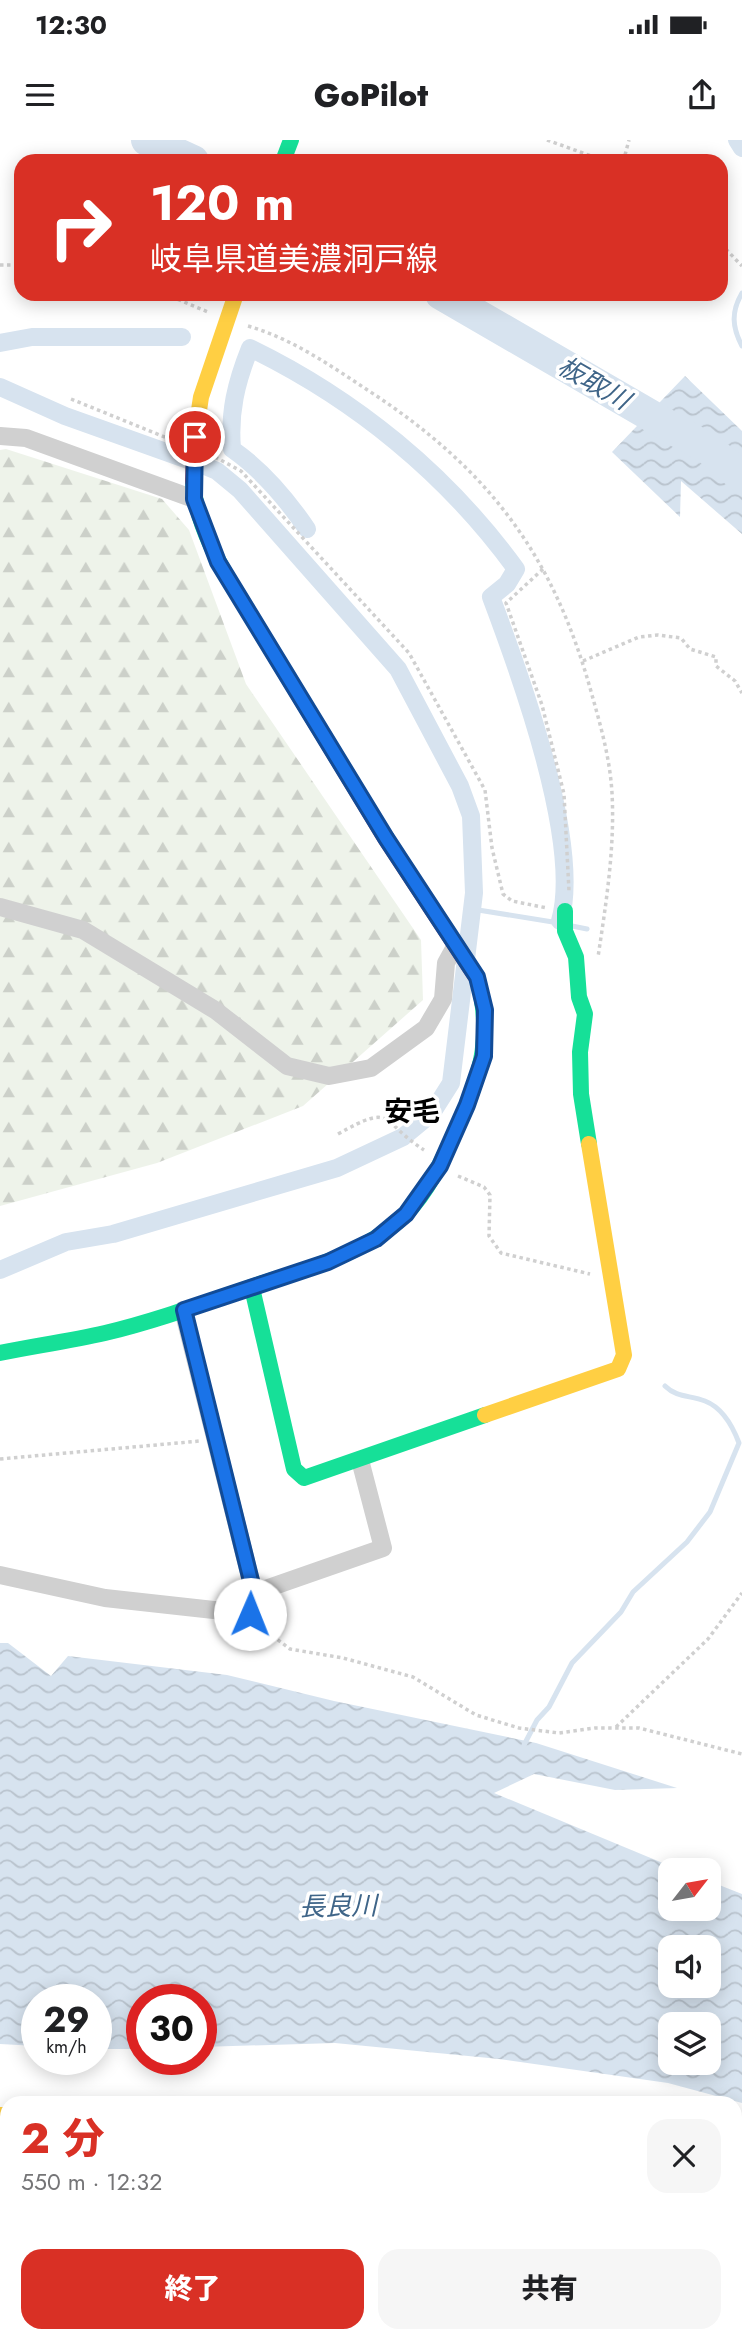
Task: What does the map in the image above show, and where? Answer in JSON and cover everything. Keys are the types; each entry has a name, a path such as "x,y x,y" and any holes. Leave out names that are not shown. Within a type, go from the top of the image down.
{"main road":[{"path":"0,1353 106,1333 184,1310 328,1262 376,1239 406,1214 441,1164 467,1105 484,1056 485,1010 477,977 386,838 218,562 194,499 195,437 201,397 234,301"},
{"path":"253,1287 294,1469 304,1478 618,1369 624,1355 613,1278 584,1129 580,1052 586,1014 579,997 576,957 565,931 565,911"}],"street":[{"path":"0,436 26,438 194,499"},
{"path":"0,907 83,930 215,1010 287,1066 329,1076 371,1068 426,1028 443,999 446,963 458,948"},
{"path":"0,1575 105,1598 250,1614 254,1593 184,1310"},
{"path":"254,1593 383,1548 360,1460"}],"path":[{"path":"547,140 586,154"},
{"path":"728,251 742,266"},
{"path":"183,301 302,348 421,427 502,504 543,569 564,608 583,661 609,765 612,796 609,862 598,959"},
{"path":"71,399 177,442"},
{"path":"214,457 242,471 410,653 485,790 492,848 503,894 512,901 565,911 569,905 564,794 542,705 506,603 543,569"},
{"path":"583,661 639,637 673,635 681,638 690,649 716,657 716,666 735,681 742,693"},
{"path":"338,1134 369,1117 378,1115 387,1118 441,1164 484,1186 490,1195 488,1236 501,1253 613,1278"},
{"path":"0,1459 216,1441"},
{"path":"615,1728 708,1639 742,1593"},
{"path":"250,1614 265,1632 290,1649 343,1658 413,1677 476,1715 544,1732 615,1728 661,1732 742,1754"}],"green space":[{"path":"6,449 162,499 189,530 246,684 421,940 423,1000 303,1106 157,1163 0,1206 0,450"}],"water":[{"path":"685,376 742,431 742,534 681,481 680,517 612,452"},
{"name":"長良川","path":"0,1643 8,1643 51,1676 68,1656 227,1675 334,1701 536,1743 677,1788 615,1790 534,1774 494,1793 658,1861 658,1922 721,1922 721,1886 742,1894 742,2096 716,2096 668,2083 499,2059 335,2043 217,2047 217,1984 126,1984 126,2049 112,2049 112,1984 21,1984 21,2045 0,2044"}],"waterway":[{"name":"板取川","path":"147,140 178,154"},
{"path":"737,140 742,148"},
{"path":"742,293 734,320 742,346"},
{"name":"板取川","path":"453,301 710,450 742,477"},
{"path":"0,343 32,337 182,337"},
{"path":"307,529 273,485 232,449 235,398 250,348 326,391 396,442 460,502 516,569 507,584 491,597 531,713 555,805 563,849 565,888 560,921"},
{"path":"0,387 65,416 217,471 240,490 398,669 460,786 471,816 474,893 451,1083 432,1113 403,1137 337,1168 113,1234 66,1242 0,1270"},
{"path":"472,909 559,923"},
{"path":"572,926 587,929"},
{"path":"524,1745 537,1720 549,1707 572,1663 621,1612 633,1592 687,1542 710,1512 739,1443 717,1408 705,1401 674,1393 665,1386"}],"traffic: fast":[{"path":"286,154 291,140"},
{"path":"193,481 200,519 207,538 256,625"},
{"path":"565,911 565,931 576,957 579,997 585,1014 580,1052 581,1094 589,1144"},
{"path":"0,1353 105,1333 162,1317 336,1258 389,1229 414,1205 430,1182 469,1101 483,1051 484,1017 478,980"},
{"path":"252,1288 294,1469 304,1478 485,1415"}],"traffic: slow":[{"path":"195,437 201,397 234,301"},
{"path":"485,1415 618,1369 624,1355 589,1144"}],"traffic: jam":[{"path":"193,481 195,437"},
{"path":"256,625 385,838 478,980"}],"district":[{"name":"安毛","path":"412,1111"}],"route":[{"path":"195,437 194,499 218,562 386,838 477,977 483,992 485,1010 484,1056 467,1105 440,1166 406,1214 376,1239 328,1262 184,1310 254,1593 250,1614"}]}
